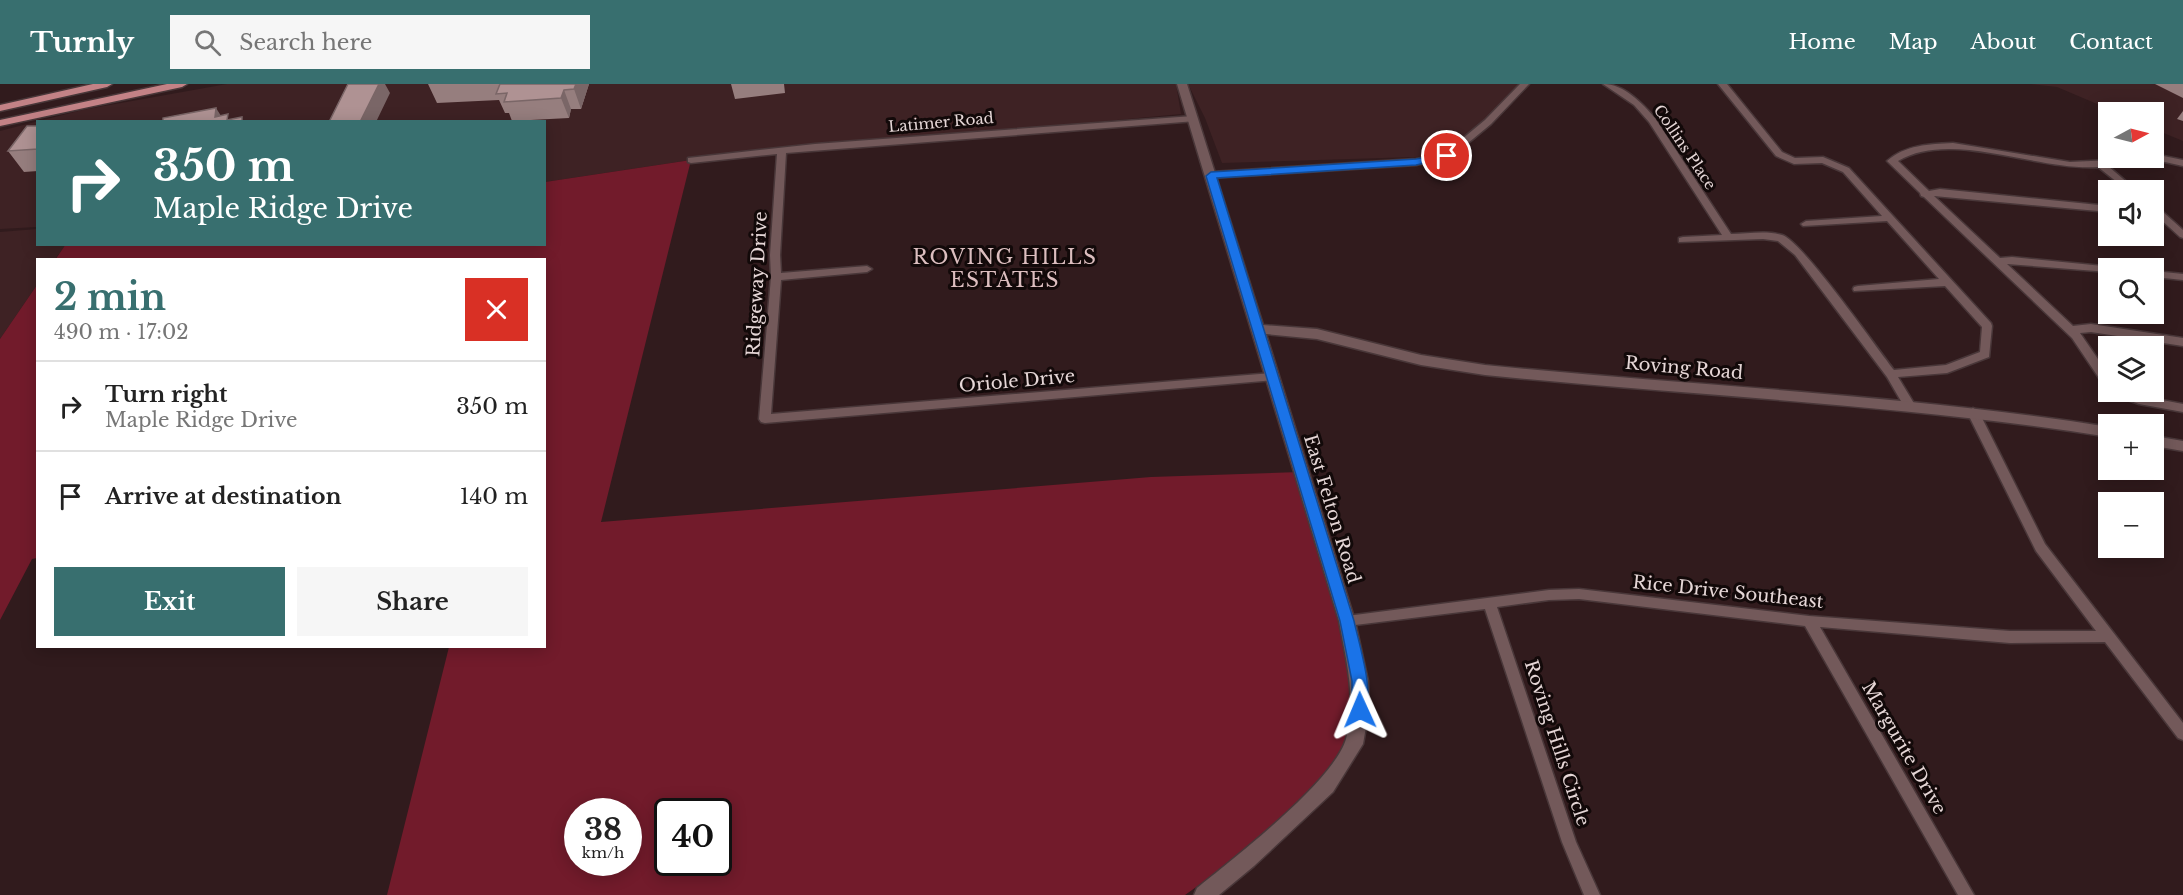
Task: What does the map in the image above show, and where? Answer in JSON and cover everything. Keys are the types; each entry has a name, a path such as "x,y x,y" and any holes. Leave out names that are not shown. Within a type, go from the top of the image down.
{"main road":[{"path":"0,108 107,84"},
{"path":"0,117 147,84"},
{"path":"0,123 182,84"}],"street":[{"name":"East Felton Road","path":"1182,84 1347,621 1359,681 1360,710 1354,744 1328,786 1247,860 1204,895"},
{"path":"1211,176 1416,162 1447,156 1488,122 1525,84"},
{"name":"Collins Place","path":"1607,84 1637,103 1652,120 1728,237"},
{"path":"1722,84 1779,154 1794,161 1823,160 1846,170 1987,326 1985,354 1947,369 1891,374"},
{"name":"Latimer Road","path":"691,160 969,134 1193,119"},
{"path":"2098,165 2051,162 1968,147 1943,146 1914,148 1899,154 1892,161 1924,194 2070,330 2098,369"},
{"name":"Ridgeway Drive","path":"765,419 776,277 775,255 782,152"},
{"path":"2164,158 2183,164"},
{"path":"2105,168 2120,180"},
{"path":"1924,194 1940,192 2098,208"},
{"path":"1806,224 1889,218"},
{"path":"2164,219 2183,235"},
{"path":"1683,240 1763,236 1780,238 1799,253 1891,374 1909,405"},
{"path":"1997,261 2012,260 2098,268"},
{"path":"776,277 867,269"},
{"path":"2164,275 2183,277"},
{"path":"1858,289 1947,282"},
{"path":"2070,330 2091,328 2183,342"},
{"name":"Roving Road","path":"1257,329 1317,334 1421,360 1485,370 1909,405 2098,430"},
{"name":"Oriole Drive","path":"765,419 1272,377"},
{"path":"2150,402 2183,408"},
{"path":"1972,412 2040,547 2183,734"},
{"path":"2164,443 2183,446"},
{"name":"Rice Drive Southeast","path":"1347,621 1549,595 1579,594 1809,621 2010,637 2106,636"},
{"name":"Roving Hills Circle","path":"1489,602 1569,842 1592,895"},
{"name":"Margurite Drive","path":"1809,621 1966,895"}],"shaded area":[{"path":"227,84 1176,84 1181,114 691,160 546,182 546,120 43,120 82,110"},
{"path":"1188,84 1525,84 1447,156 1222,163 1205,118"},
{"path":"2030,84 2183,84 2183,141 2164,133 2164,102 2098,102 2098,104 2057,87"},
{"path":"36,122 36,227 0,229 0,131"},
{"path":"691,160 601,522 1151,477 1300,472 1347,621 1356,726 1339,768 1279,828 1185,895 387,895 449,648 546,648 546,258 56,258 65,246 546,246 546,182"},
{"path":"36,229 36,246 65,246 56,258 36,258 36,286 0,339 0,232"},
{"path":"36,286 36,558 32,559 0,620 0,339"}],"building":[{"path":"348,84 379,84 361,120 330,120"},
{"path":"500,84 576,84 574,89 564,90 561,98 504,102 507,93 496,94"},
{"path":"216,108 215,117 228,114 227,120 163,120 163,118"},
{"path":"27,126 36,126 36,149 8,151"}],"district":[{"name":"ROVING HILLS ESTATES","path":"1005,268"}],"route":[{"path":"1360,710 1359,681 1347,621 1211,176 1416,162 1447,156"}]}
